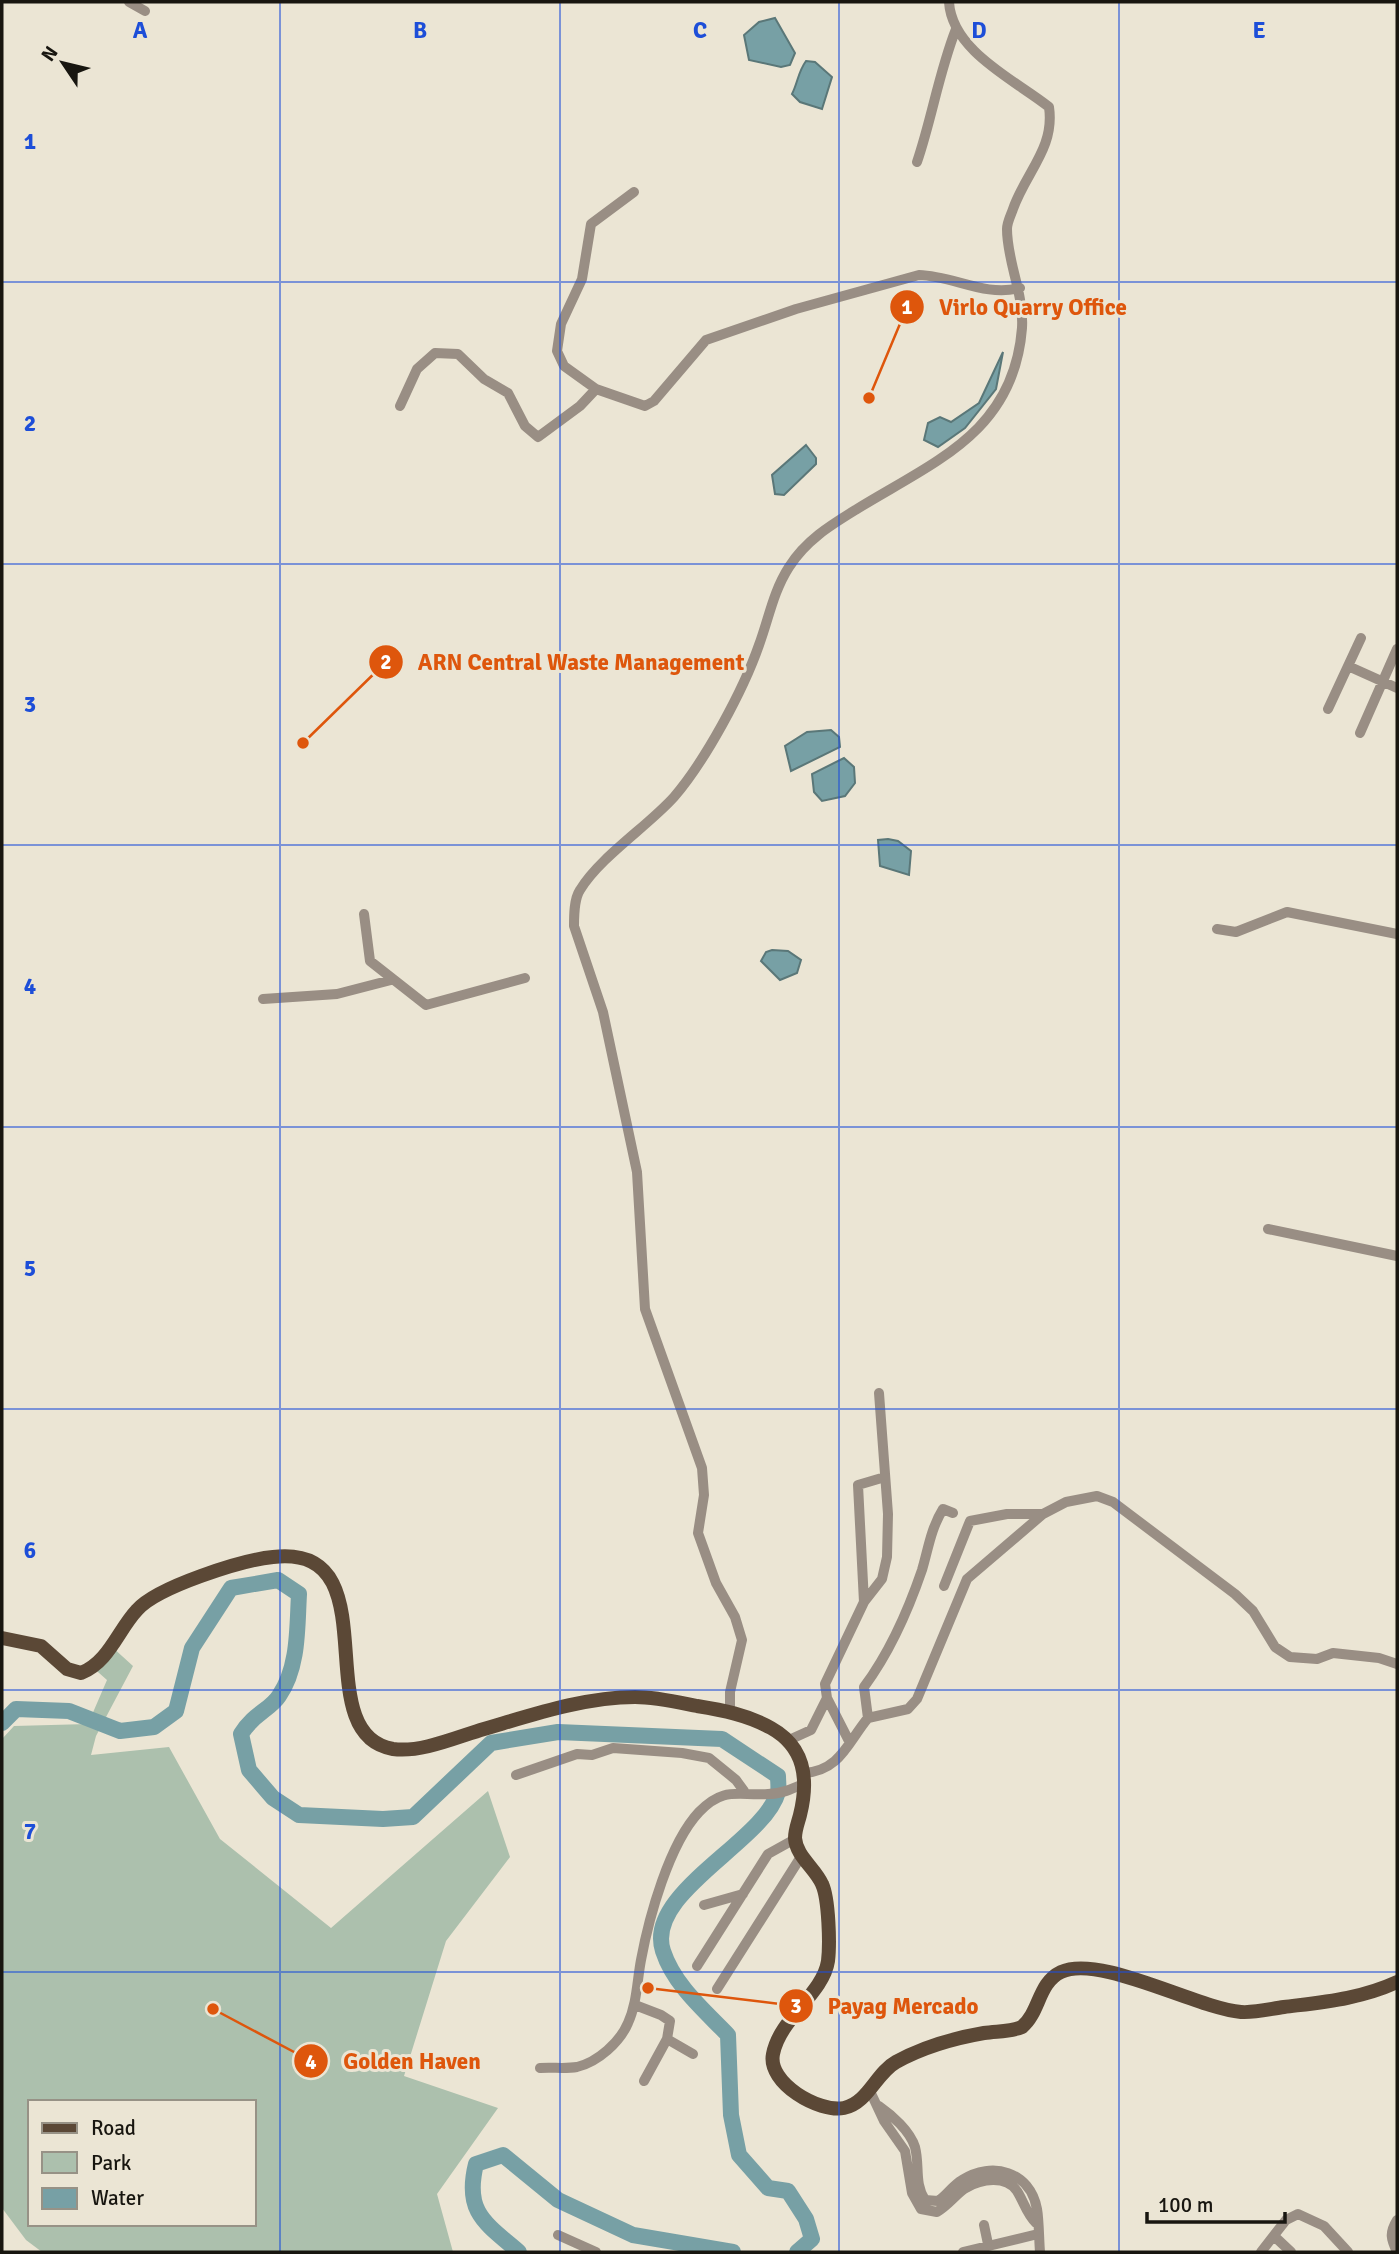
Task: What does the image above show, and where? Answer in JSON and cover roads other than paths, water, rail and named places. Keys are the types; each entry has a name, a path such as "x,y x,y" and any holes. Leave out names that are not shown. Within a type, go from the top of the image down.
{"main road":[{"path":"2,1638 41,1646 67,1669 82,1673 99,1661 138,1609 155,1595 255,1560 286,1556 317,1567 339,1595 354,1712 366,1733 383,1745 395,1749 419,1747 525,1716 634,1697 730,1712 761,1723 789,1740 801,1758 804,1778 795,1839 825,1890 828,1960 821,1979 782,2031 774,2049 773,2067 782,2084 831,2108 851,2106 888,2067 914,2054 980,2034 1022,2027 1029,2021 1048,1983 1063,1971 1084,1969 1117,1975 1212,2006 1244,2012 1350,1998 1397,1982"}],"street":[{"path":"129,2 145,11"},
{"path":"730,1712 730,1692 742,1640 735,1617 716,1583 698,1533 704,1495 702,1468 658,1353 645,1309 637,1172 603,1012 574,926 574,914 579,891 634,832 674,797 729,712 759,646 769,604 789,566 809,541 968,440 997,408 1016,367 1022,327 1020,288 1007,226 1020,190 1044,152 1052,126 1049,107 1002,77 956,29 950,16 949,2"},
{"path":"917,162 938,92 943,62 956,29"},
{"path":"634,192 591,224 582,279 561,324 557,351 564,366 596,389 645,406 654,401 706,340 905,277 934,275 950,283 1004,292 1020,288"},
{"path":"400,407 417,369 435,353 458,354 484,379 508,393 525,426 538,437 580,406 596,389"},
{"path":"1328,709 1361,638"},
{"path":"1360,733 1397,649"},
{"path":"1348,666 1397,688"},
{"path":"1217,929 1236,932 1287,912 1397,934"},
{"path":"364,914 370,961 426,1005 525,978"},
{"path":"263,999 337,994 391,980"},
{"path":"1268,1229 1397,1256"},
{"path":"850,1743 827,1698 825,1684 864,1602 882,1579 887,1558 879,1393"},
{"path":"864,1602 858,1485 885,1477"},
{"path":"540,2068 578,2067 598,2057 615,2043 628,2025 635,2005 654,1902 684,1833 699,1812 716,1798 744,1791 767,1795 785,1792 804,1778 833,1765 843,1757 868,1718 908,1709 917,1699 967,1579 1043,1514 1066,1502 1097,1496 1113,1502 1235,1594 1253,1611 1282,1653 1302,1660 1334,1653 1379,1658 1397,1664"},
{"path":"868,1718 864,1687 885,1660 921,1572 936,1520 943,1509 953,1513"},
{"path":"944,1586 970,1521 1007,1514 1043,1514"},
{"path":"789,1740 811,1730 827,1698"},
{"path":"516,1775 577,1755 592,1755 613,1748 648,1750 709,1758 736,1780 744,1791"},
{"path":"698,1966 768,1854 795,1839"},
{"path":"717,1989 802,1855"},
{"path":"704,1905 743,1894"},
{"path":"635,2005 670,2021 667,2039 644,2081"},
{"path":"667,2039 693,2054"},
{"path":"869,2089 879,2106 893,2116 910,2148 918,2189 925,2200 938,2201 960,2180 989,2169 1003,2170 1027,2185 1038,2210 1040,2252"},
{"path":"1261,2252 1294,2214 1317,2221 1348,2252"},
{"path":"1397,2220 1391,2228 1391,2238 1397,2252"},
{"path":"984,2225 988,2245"},
{"path":"962,2252 1037,2229"},
{"path":"558,2235 580,2249 596,2252"},
{"path":"1274,2235 1291,2252"}],"water":[{"path":"775,18 795,53 790,65 781,67 749,60 744,35 759,22"},
{"path":"806,61 815,62 832,77 822,109 800,102 792,94"},
{"path":"1003,352 996,389 965,428 938,447 924,440 928,423 940,417 951,422 979,403"},
{"path":"806,445 816,458 816,464 784,495 775,494 772,475"},
{"path":"831,730 839,737 840,747 791,771 785,746 807,732"},
{"path":"844,758 854,767 855,783 845,796 822,801 814,792 812,774"},
{"path":"878,840 898,841 911,851 909,875 880,866"},
{"path":"788,951 801,960 797,973 780,980 761,961 766,952"}],"waterway":[{"path":"2,1723 16,1709 69,1711 120,1731 154,1727 176,1711 192,1648 231,1588 278,1580 299,1594 294,1660 286,1685 279,1696 251,1721 241,1734 249,1770 273,1798 299,1815 383,1819 413,1817 491,1743 558,1732 722,1739 778,1776 778,1792 768,1811 687,1888 671,1909 662,1930 663,1951 674,1975 728,2035 731,2115 739,2155 768,2188 788,2191 806,2219 812,2239 797,2252"},
{"path":"519,2252 487,2224 475,2205 473,2194 476,2164 503,2155 558,2200 633,2235 733,2252"}],"place":[{"name":"Virlo Quarry Office","path":"869,398"},
{"name":"ARN Central Waste Management","path":"303,743"},
{"name":"Payag Mercado","path":"648,1988"},
{"name":"Golden Haven","path":"213,2009"}]}
